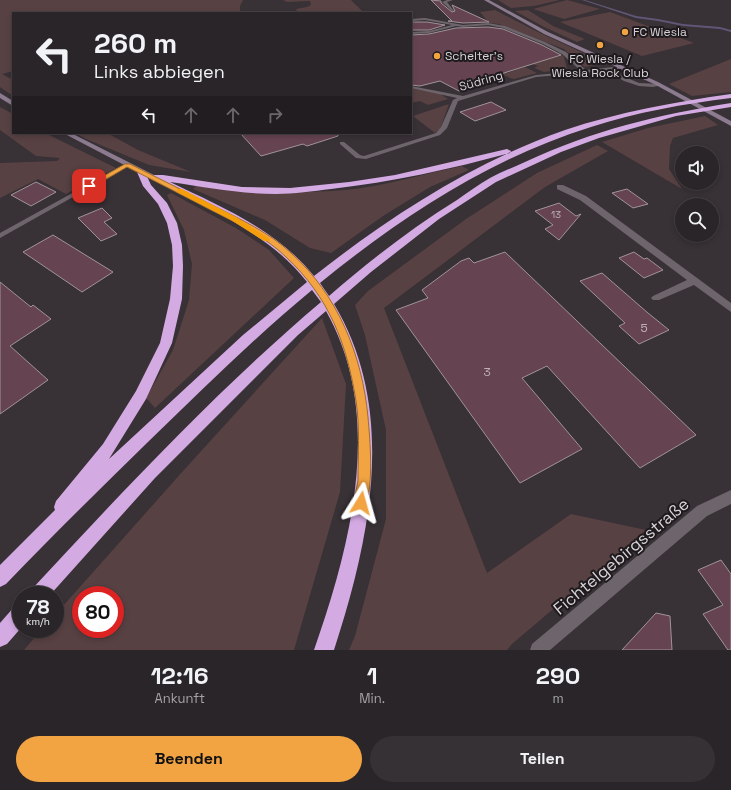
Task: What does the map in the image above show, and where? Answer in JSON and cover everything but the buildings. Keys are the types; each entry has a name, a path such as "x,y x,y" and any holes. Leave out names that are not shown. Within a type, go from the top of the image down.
{"highway":[{"path":"46,586 150,473 294,332 367,268 436,217 493,180 558,150 596,136 731,96"},
{"path":"154,177 226,188 270,191 362,184 414,174 545,141 598,123 679,103 714,107 731,105"},
{"path":"0,578 195,387 262,325 343,259 370,239 448,188 491,165 545,141"},
{"path":"30,547 108,449 141,395 166,343 176,299 178,266 177,245 172,223 162,204 147,186 141,172"},
{"path":"154,177 234,219 260,234 288,254 318,286 334,313 348,345 361,402 364,439 363,488 356,532 342,591 324,650"},
{"path":"0,637 12,624"}],"street":[{"path":"486,0 546,33 660,85 731,124"},
{"path":"0,95 12,103"},
{"path":"68,134 141,172 154,177"},
{"path":"560,187 583,198 731,308"},
{"path":"656,298 694,281"},
{"name":"Fichtelgebirgsstraße","path":"538,650 702,511 731,497"}],"lane":[{"path":"439,0 451,0"},
{"path":"445,1 445,4 453,10"},
{"path":"412,20 425,19 466,26"},
{"path":"412,33 429,32 456,25 466,26 488,24 504,27 544,43 564,53 585,72"},
{"name":"Südring","path":"342,143 358,157 364,158 438,134 444,128 456,100 536,76 607,70 622,67"},
{"path":"607,70 629,82 646,87 660,85"},
{"path":"412,87 463,98"},
{"path":"0,236 127,165"}],"shaded area":[{"path":"0,0 243,0 240,6 240,12 12,12 12,71 2,74 12,79 12,95 0,87"},
{"path":"283,0 351,0 363,12 298,12 296,9 311,5 310,1 287,2"},
{"path":"498,0 560,0 534,6 511,8"},
{"name":"FC Wiesla","path":"567,0 600,9 564,19 533,9"},
{"path":"495,10 542,34 605,63 585,67 564,49 499,24 489,23 480,12"},
{"path":"528,10 553,26 585,39 577,42 544,27 515,11"},
{"name":"FC Wiesla","path":"610,12 694,43 642,56 560,22"},
{"path":"560,53 564,57 567,69 544,72 534,68 538,66 525,61 534,63 559,56 556,54"},
{"path":"731,59 731,92 692,96 669,84"},
{"path":"483,61 507,73 525,67 537,73 514,79 478,62"},
{"path":"412,88 439,93 448,99 428,105 420,101 412,103"},
{"path":"449,104 440,129 435,133 413,116"},
{"path":"0,107 12,113 12,134 47,134 116,168 66,194 38,179 0,198 0,163 57,161 60,158 36,156 0,130"},
{"path":"705,116 718,125 673,138 670,146 669,169 675,178 675,185 602,142 648,128"},
{"path":"77,134 109,134 138,150 191,172 149,165"},
{"path":"597,145 608,151 545,187 384,308 487,573 571,514 646,530 512,644 507,650 349,650 355,636 386,519 386,430 365,335 355,305 368,291 466,219 537,173"},
{"path":"462,166 469,170 430,187 383,216 331,253 310,248 265,220 193,189 196,186 270,192 345,190 390,183"},
{"path":"171,193 236,228 269,250 294,278 155,408 146,398 173,350 189,300 192,264 184,230 167,195"},
{"path":"322,318 346,384 340,492 294,650 24,650 34,638 64,638 64,605 72,596 72,638 124,638 124,586 81,586"}],"waterway":[{"path":"583,0 636,17 683,25 720,28 731,31"}],"slow traffic":[{"path":"180,191 234,219 267,239"}],"place":[{"name":"FC Wiesla","path":"625,32"},
{"name":"FC Wiesla / Wiesla Rock Club","path":"600,45"},
{"name":"Schelter's","path":"437,56"}],"route":[{"path":"89,186 127,165 154,177 260,234 288,254 318,286 334,313 348,345 352,357 361,402 364,439 363,488 361,503"}]}
